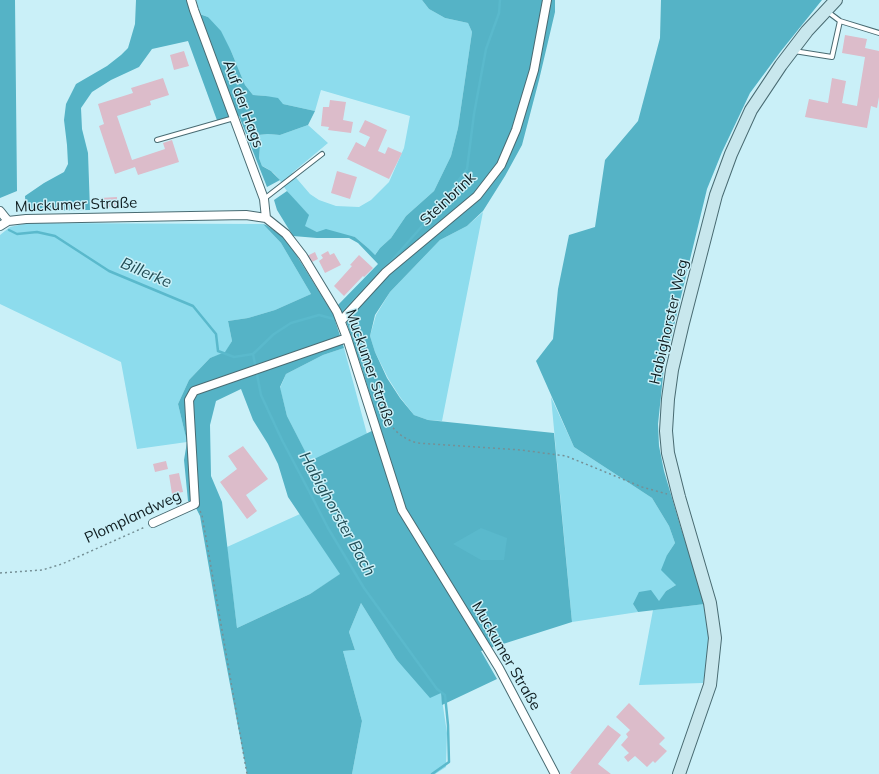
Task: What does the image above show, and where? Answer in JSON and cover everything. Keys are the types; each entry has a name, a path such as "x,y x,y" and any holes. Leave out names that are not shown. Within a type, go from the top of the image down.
{"street":[{"name":"Auf der Hags","path":"191,0 196,18 264,199 266,218"},
{"name":"Steinbrink","path":"341,321 386,272 477,196 501,165 516,130 534,70 547,0"},
{"name":"Habighorster Weg","path":"679,774 710,685 716,638 710,603 679,497 668,453 666,431 672,370 682,323 716,195 731,154 751,110 807,31 836,0"},
{"path":"0,210 8,221"},
{"name":"Muckumer Straße","path":"0,226 8,221 26,219 246,215 266,218 286,234 303,256 341,321 402,510 499,668 555,774"},
{"name":"Plomplandweg","path":"153,523 195,504 189,400 194,391 347,338"}],"lane":[{"path":"827,10 840,21 879,33"},
{"path":"792,51 832,57 840,21"},
{"path":"157,140 234,118"},
{"path":"264,199 322,154"}],"path":[{"path":"378,406 395,431 407,440 417,443 521,450 566,456 642,487 679,497"},
{"path":"195,504 202,515 247,774"},
{"name":"Plomplandweg","path":"0,573 42,570 62,564 153,523"}],"shaded area":[{"path":"0,0 15,0 17,191 0,198"},
{"path":"136,0 187,0 191,11 208,17 221,31 245,85 253,95 278,98 283,104 315,111 308,125 280,135 258,135 254,140 260,146 259,158 262,166 271,171 280,180 267,187 239,116 218,123 188,41 152,49 139,67 111,80 92,92 81,108 82,129 88,153 90,210 26,211 25,196 64,172 68,164 64,120 66,104 76,84 107,66 128,48 135,24"},
{"path":"196,0 422,0 429,9 445,18 468,23 472,32 458,128 451,156 434,191 406,216 391,238 374,256 368,248 355,237 317,232 304,226 308,214 289,194 277,176 262,166 259,158 260,146 254,140 258,135 280,135 308,125 328,143 292,173 310,194 319,200 336,206 359,207 371,200 389,182 404,148 410,116 321,90 315,111 283,104 266,96 253,95 245,85 231,51 208,17 200,14"},
{"path":"422,0 555,0 555,12 522,145 505,176 483,211 467,226 440,240 390,292 375,315 370,336 375,352 387,378 400,398 414,415 428,420 554,433 572,622 481,651 497,679 442,705 441,693 430,698 396,659 361,603 349,632 355,650 343,651 362,721 352,774 247,774 200,516 194,504 188,501 184,460 187,442 178,404 189,380 210,358 225,352 232,341 228,321 248,318 275,310 311,294 281,243 263,224 285,238 297,256 333,314 344,348 323,355 286,374 280,387 287,416 310,461 380,427 346,321 337,306 378,264 358,243 349,238 293,236 277,210 274,200 287,191 309,215 305,226 317,232 326,229 355,237 375,255 391,238 406,216 434,191 451,156 458,128 472,32 468,23 445,18 429,9","holes":["241,389 253,420 278,464 288,497 340,574 310,594 237,628 222,502 211,476 210,425 216,401"]},
{"path":"661,0 822,0 750,93 722,152 707,189 664,367 658,424 659,446 664,471 705,604 638,612 633,604 639,592 651,590 659,601 666,591 676,585 661,570 667,555 675,543 669,526 652,498 574,447 536,361 553,339 558,289 569,235 595,227 605,160 638,121 660,38"},
{"path":"483,212 442,421 428,420 414,415 400,397 388,378 375,352 370,336 376,315 390,292 440,240 467,226"},
{"path":"28,223 263,224 281,243 311,294 275,310 248,318 228,321 232,341 225,353 210,358 189,380 178,404 187,442 137,449 121,362 0,304 0,235 10,227"},
{"path":"344,348 367,434 310,462 287,416 280,388 286,374 323,355"},
{"path":"551,397 574,447 652,498 669,526 675,543 667,555 676,585 666,591 659,602 633,604 638,612 572,622"},
{"path":"300,514 341,574 310,594 237,628 227,547"},
{"path":"481,528 507,538 504,560 481,560 453,544"},
{"path":"361,603 396,659 441,693 447,733 446,767 435,774 352,774 362,721 343,651 355,650 349,632"},
{"path":"705,604 709,625 708,658 703,683 639,685 653,610"}],"building":[{"path":"845,35 867,39 865,48 879,51 879,97 877,108 871,106 867,128 805,117 809,99 828,103 832,78 846,81 842,103 857,106 865,57 842,53"},
{"path":"184,51 189,66 174,70 170,55"},
{"path":"163,78 169,95 150,101 151,105 117,116 132,160 165,149 163,143 172,140 179,162 138,175 135,167 115,174 99,126 104,124 98,104 133,93 131,88"},
{"path":"330,100 346,102 343,120 353,122 351,133 328,130 329,127 321,126 323,107 329,107"},
{"path":"365,120 387,130 378,151 385,154 388,147 402,153 389,179 347,159 356,142 365,147 370,137 359,132"},
{"path":"337,171 357,177 350,199 331,193"},
{"path":"117,197 117,207 101,207 100,198"},
{"path":"328,251 330,255 334,253 341,265 325,273 319,261 323,258 321,255"},
{"path":"315,252 318,259 310,263 307,256"},
{"path":"359,255 373,268 344,296 334,286 352,266 350,265"},
{"path":"243,446 268,479 246,495 257,511 247,519 220,482 237,469 228,456"},
{"path":"166,461 168,469 155,472 153,464"},
{"path":"179,473 183,492 172,494 169,475"},
{"path":"629,703 665,738 659,744 667,751 655,763 653,761 647,767 635,756 628,762 624,757 629,753 621,745 628,737 626,734 630,730 616,717"},
{"path":"608,725 621,735 598,764 611,774 570,773"}],"waterway":[{"name":"Habighorster Bach","path":"344,310 394,258 438,208 467,169 474,114 486,49 499,13 500,0"},
{"name":"Billerke","path":"9,230 17,234 37,232 55,236 109,271 193,306 216,334 218,351 234,357 253,354"},
{"name":"Habighorster Bach","path":"334,319 319,315 291,323 274,334 253,354 261,395 282,440 328,528 364,588 437,689 445,695 448,725 449,762 432,774"}]}
